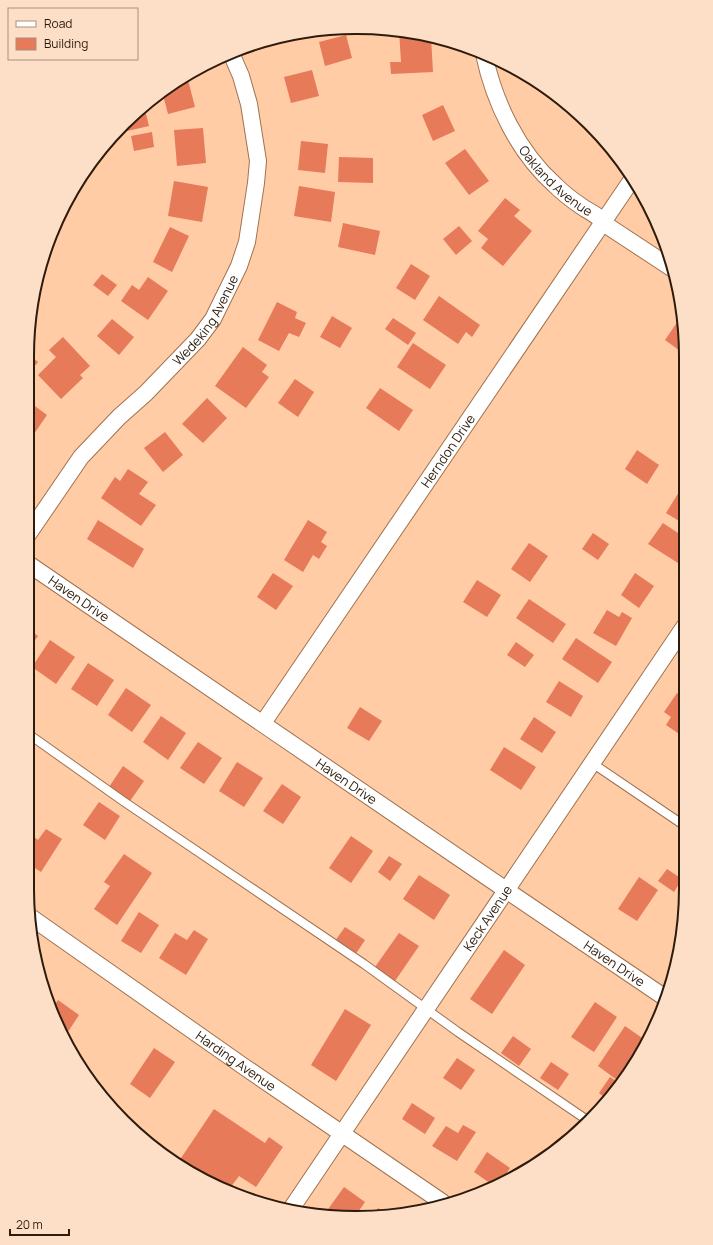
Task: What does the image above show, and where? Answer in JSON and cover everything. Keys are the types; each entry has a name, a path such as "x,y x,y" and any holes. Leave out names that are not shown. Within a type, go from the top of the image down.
{"street":[{"name":"Wedeking Avenue","path":"34,526 81,457 119,417 177,362 198,339 212,319 239,266 246,242 256,183 258,161 249,104 241,76 234,59"},
{"name":"Oakland Avenue","path":"485,61 488,74 498,103 510,128 529,156 554,185 581,206 599,217 603,223 665,264"},
{"name":"Herndon Drive","path":"263,723 629,184"},
{"name":"Haven Drive","path":"34,568 661,995"},
{"name":"Keck Avenue","path":"294,1205 592,763 679,639"},
{"name":"Harding Avenue","path":"36,921 341,1134 439,1200"}],"lane":[{"path":"34,738 123,801 364,964 458,1032 584,1118"},
{"path":"592,763 679,822"}],"building":[{"path":"346,35 352,58 325,66 319,42"},
{"path":"399,37 431,43 433,72 391,74 390,62 401,62"},
{"path":"312,70 319,96 291,103 284,77"},
{"path":"188,81 195,107 168,114 164,98"},
{"path":"443,105 455,131 433,141 422,115"},
{"path":"146,113 149,126 127,131 128,128"},
{"path":"203,128 206,163 177,166 174,130"},
{"path":"152,132 154,147 134,151 131,136"},
{"path":"301,141 328,144 325,173 298,170"},
{"path":"465,149 489,181 469,195 445,163"},
{"path":"339,157 373,158 373,183 338,182"},
{"path":"174,181 208,187 202,222 168,216"},
{"path":"299,186 335,192 331,222 294,216"},
{"path":"505,198 520,210 514,216 532,231 503,266 481,248 488,239 478,231"},
{"path":"343,223 380,231 375,255 338,247"},
{"path":"459,226 472,241 456,255 443,239"},
{"path":"170,227 189,236 172,272 153,262"},
{"path":"411,264 430,276 415,300 396,288"},
{"path":"102,274 117,285 108,296 93,285"},
{"path":"148,277 168,291 148,320 121,301 132,285 139,290"},
{"path":"439,296 480,325 472,337 466,332 458,344 423,320"},
{"path":"277,302 297,312 295,318 306,323 299,337 289,333 279,351 258,340"},
{"path":"332,316 352,328 340,348 320,337"},
{"path":"393,318 416,333 408,345 385,329"},
{"path":"112,319 134,337 119,355 97,336"},
{"path":"677,323 679,350 665,340"},
{"path":"63,337 90,366 80,375 83,378 61,399 38,375 56,357 49,350"},
{"path":"413,343 446,365 430,389 397,367"},
{"path":"243,347 267,365 262,372 269,377 246,408 215,386"},
{"path":"34,359 38,362 34,367"},
{"path":"295,379 314,392 298,417 278,403"},
{"path":"380,388 413,410 399,431 366,408"},
{"path":"207,398 227,418 203,443 182,424"},
{"path":"34,405 47,415 34,434"},
{"path":"165,432 183,455 163,472 144,448"},
{"path":"637,450 659,465 647,484 625,469"},
{"path":"128,469 148,482 139,494 156,505 141,526 101,498 115,477 120,481"},
{"path":"679,492 679,521 666,513"},
{"path":"98,520 144,549 133,568 87,539"},
{"path":"308,520 327,532 321,542 327,546 319,559 313,555 303,572 284,560"},
{"path":"663,523 679,534 679,562 678,563 648,544"},
{"path":"593,533 609,544 598,560 582,549"},
{"path":"529,543 548,556 530,582 511,569"},
{"path":"273,573 293,586 276,610 257,597"},
{"path":"635,573 654,586 639,608 621,595"},
{"path":"477,580 501,595 487,617 463,602"},
{"path":"529,599 566,624 553,643 516,618"},
{"path":"607,610 619,617 622,612 632,618 616,646 593,633"},
{"path":"34,633 38,636 34,641"},
{"path":"576,638 612,662 598,683 562,659"},
{"path":"50,640 75,657 56,684 34,668 34,664"},
{"path":"516,642 534,655 525,667 507,655"},
{"path":"88,663 114,680 97,706 71,689"},
{"path":"559,681 583,696 571,717 546,702"},
{"path":"126,688 151,705 132,732 108,715"},
{"path":"677,693 679,694 679,734 666,725 671,717 664,712"},
{"path":"360,707 382,721 369,741 347,728"},
{"path":"161,716 186,733 168,760 143,742"},
{"path":"534,717 556,732 542,753 520,739"},
{"path":"198,742 222,758 204,784 180,768"},
{"path":"504,747 536,767 521,790 490,770"},
{"path":"237,762 263,778 244,807 219,791"},
{"path":"123,766 144,781 130,801 109,787"},
{"path":"282,784 301,797 283,824 263,811"},
{"path":"99,802 120,816 105,840 83,825"},
{"path":"46,829 62,839 41,872 34,868 34,837 38,840"},
{"path":"351,836 373,851 351,883 329,868"},
{"path":"124,854 152,873 117,925 94,909 110,886 104,882"},
{"path":"389,856 402,864 390,881 378,872"},
{"path":"667,869 679,877 679,884 674,892 658,881"},
{"path":"419,875 450,895 434,920 403,899"},
{"path":"639,877 658,890 637,921 618,909"},
{"path":"139,912 159,925 141,953 121,941"},
{"path":"345,927 365,940 355,955 335,941"},
{"path":"194,930 208,939 186,975 159,958 175,933 187,940"},
{"path":"399,933 419,946 395,981 375,967"},
{"path":"504,950 525,965 492,1014 470,999"},
{"path":"58,1000 79,1015 68,1032 59,1012 56,1004"},
{"path":"595,1002 617,1017 594,1052 571,1037"},
{"path":"345,1009 371,1025 336,1081 311,1065"},
{"path":"625,1026 642,1038 625,1068 616,1079 598,1066"},
{"path":"513,1036 531,1049 519,1066 501,1053"},
{"path":"154,1048 175,1062 150,1098 130,1084"},
{"path":"457,1058 475,1070 461,1090 443,1078"},
{"path":"551,1062 569,1074 558,1090 540,1078"},
{"path":"610,1077 615,1080 603,1096 599,1093"},
{"path":"412,1103 435,1118 425,1134 402,1119"},
{"path":"214,1109 265,1143 269,1137 283,1147 256,1187 239,1176 232,1186 214,1178 180,1159"},
{"path":"463,1125 476,1132 457,1161 432,1146 446,1126 458,1133"},
{"path":"487,1152 510,1168 506,1174 489,1182 474,1172"},
{"path":"344,1187 365,1202 359,1211 328,1209"}]}
